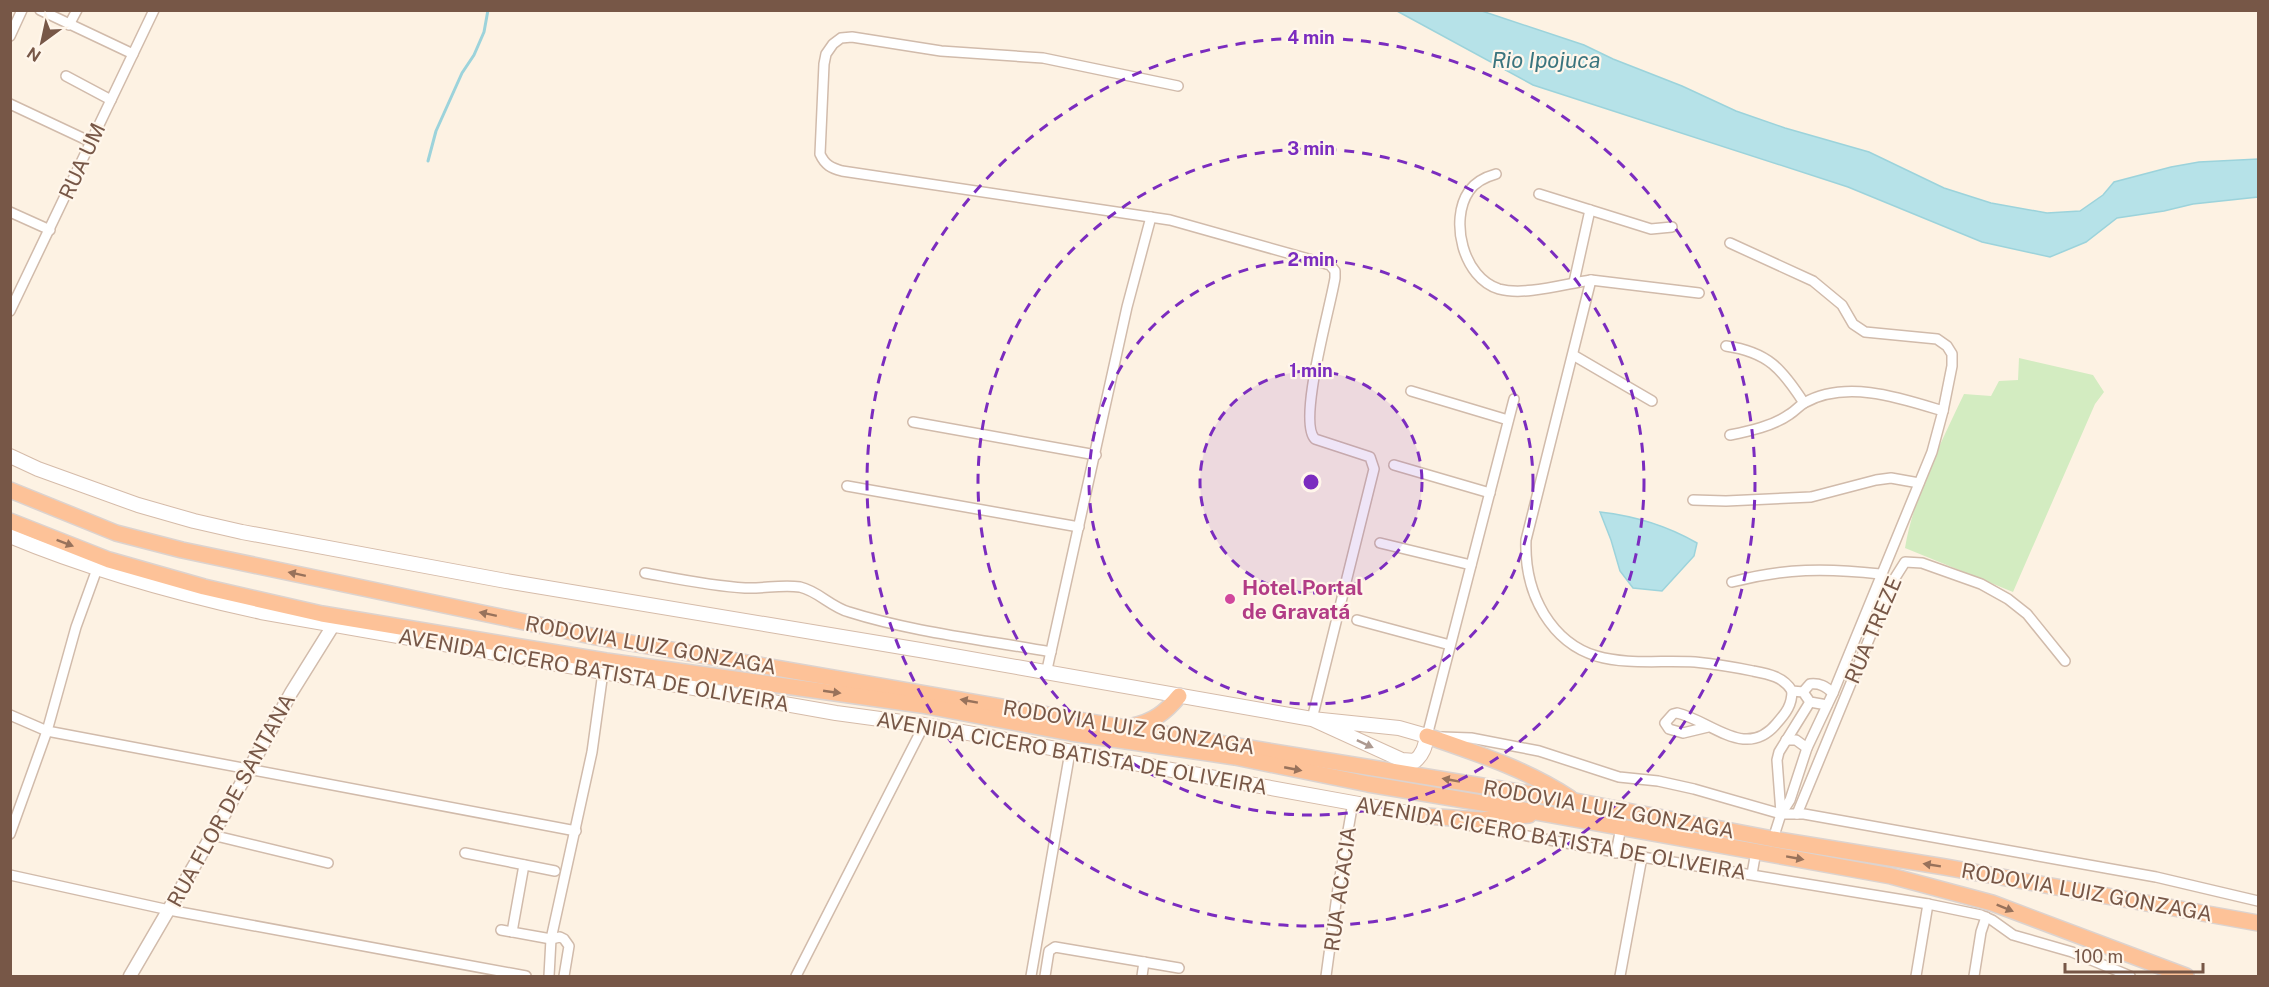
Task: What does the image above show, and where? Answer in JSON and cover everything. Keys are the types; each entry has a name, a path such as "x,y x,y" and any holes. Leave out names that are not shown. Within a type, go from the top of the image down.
{"highway":[{"name":"RODOVIA LUIZ GONZAGA","path":"10,490 116,533 182,550 596,637 1575,801 1773,839 2259,923"},
{"name":"RODOVIA LUIZ GONZAGA","path":"10,521 109,560 204,587 322,614 606,661 921,705 1071,733 1235,758 1368,784 1891,876 1992,903 2186,976"},
{"path":"1126,727 1143,724 1158,717 1168,710 1179,696"},
{"path":"1430,737 1497,760 1550,784 1575,801"},
{"path":"1425,816 1481,820 1518,818 1542,813"}],"main road":[{"path":"10,456 38,469 138,505 242,532 506,581 920,650 1046,674 1312,719 1399,728 1430,737 1422,755 1415,761 1402,760 1312,719"},
{"name":"AVENIDA CICERO BATISTA DE OLIVEIRA","path":"10,536 97,569 187,596 603,672 836,713 924,725 1425,816"}],"street":[{"path":"10,36 22,10"},
{"path":"40,10 133,54"},
{"path":"69,25 77,10"},
{"name":"RUA UM","path":"10,311 154,10"},
{"path":"1178,86 1043,58 941,51 852,37 841,38 833,44 824,64 820,154 824,162 832,168 1151,217 1330,265 1335,271 1334,287 1312,386 1310,428 1315,439 1370,457 1374,469 1312,719"},
{"path":"66,76 111,100"},
{"path":"10,104 91,142"},
{"path":"1496,174 1478,182 1469,192 1461,211 1461,237 1466,254 1473,269 1484,281 1499,288 1520,291 1591,280 1699,293"},
{"path":"1539,194 1651,229 1672,227"},
{"path":"1574,282 1590,210"},
{"path":"10,212 50,230"},
{"path":"1046,674 1127,307 1151,217"},
{"path":"1730,243 1813,281 1842,305 1853,324 1865,332 1937,339 1947,346 1952,354 1952,366 1943,411 1932,452 1833,693 1808,748 1790,800 1781,814 1773,839"},
{"path":"1591,280 1526,540 1525,559 1538,604 1552,628 1571,646 1597,657 1636,663 1694,662 1742,668 1771,675 1789,685 1810,702 1827,705"},
{"path":"1726,346 1743,348 1772,362 1787,376 1804,403"},
{"path":"1574,355 1652,401"},
{"path":"1411,391 1508,420"},
{"path":"1730,435 1774,423 1804,403 1832,394 1873,393 1901,398 1943,411"},
{"path":"1514,399 1450,645 1430,737 1471,738 1539,751 1619,777 1658,781 1694,789 1781,814 1797,814 2156,877 2259,901"},
{"path":"912,422 1096,455"},
{"path":"1394,465 1490,493"},
{"path":"1693,500 1801,498 1832,493 1891,478 1919,483"},
{"path":"848,486 1079,527"},
{"path":"1380,543 1471,566"},
{"name":"RUA TREZE","path":"1797,814 1893,581 1905,562 1922,563 1981,584 2008,598 2027,614 2065,661"},
{"path":"1732,582 1783,571 1818,568 1880,574"},
{"path":"10,834 47,731 76,627 97,569"},
{"path":"645,573 748,588 775,585 800,587 848,612 904,626 1051,652"},
{"path":"1358,620 1450,645"},
{"name":"RUA FLOR DE SANTANA","path":"130,976 291,693 334,624"},
{"path":"549,976 551,939 592,752 603,672"},
{"path":"1708,727 1739,738 1750,740 1762,737 1786,713 1797,692 1810,684 1817,683 1824,685 1833,693"},
{"path":"1781,814 1779,752 1810,702"},
{"path":"10,715 47,731 576,831"},
{"path":"796,976 924,725"},
{"path":"1786,740 1796,740 1808,748"},
{"path":"1033,976 1070,752"},
{"path":"1778,770 1788,775 1798,774"},
{"name":"RUA ACACIA","path":"1326,976 1353,802"},
{"name":"AVENIDA CICERO BATISTA DE OLIVEIRA","path":"1425,816 1642,858 1928,904 1986,917 2013,935 2072,952 2130,976"},
{"path":"1616,853 1621,827"},
{"path":"212,835 328,863"},
{"path":"1752,874 1756,851"},
{"path":"465,854 555,871"},
{"path":"1620,976 1642,858"},
{"path":"512,932 524,866"},
{"path":"10,875 169,910 526,976"},
{"path":"1916,976 1928,904"},
{"path":"1974,976 1981,932 1986,917"},
{"path":"501,930 551,939 560,937 567,942 564,976"},
{"path":"1045,976 1049,951 1053,947 1179,968"},
{"path":"1142,976 1144,962"}],"green space":[{"path":"2019,358 2093,375 2104,392 2095,404 2013,592 1905,548 1921,489 1964,394 1991,396 1999,381 2018,380"}],"water":[{"name":"Rio Ipojuca","path":"1397,11 1482,11 1584,45 1736,111 1785,128 1869,152 1944,188 1991,203 2047,213 2080,211 2103,195 2114,182 2199,162 2258,159 2258,197 2193,204 2117,218 2086,242 2050,257 1982,242 1848,187 1533,85"},
{"path":"1600,512 1638,519 1674,531 1697,543 1694,556 1662,591 1633,588 1620,571"}],"waterway":[{"path":"428,161 436,131 462,73 474,55 484,32 488,10"}],"place":[{"name":"Hotel Portal de Gravatá","path":"1230,599"}]}
